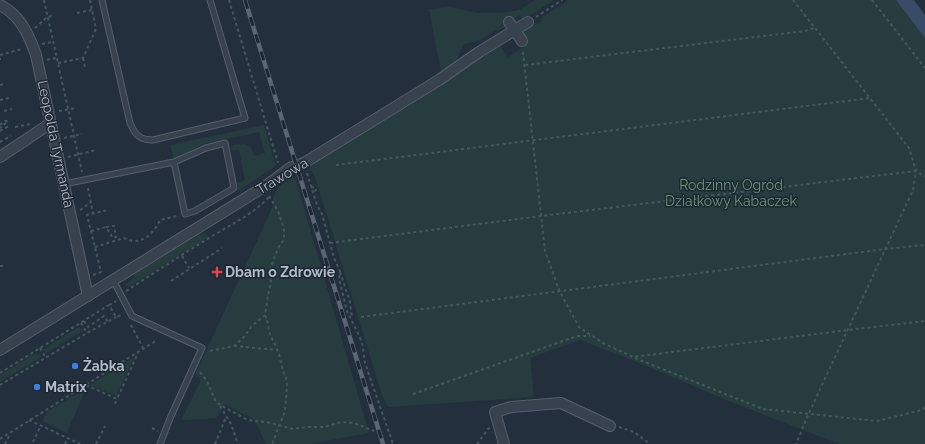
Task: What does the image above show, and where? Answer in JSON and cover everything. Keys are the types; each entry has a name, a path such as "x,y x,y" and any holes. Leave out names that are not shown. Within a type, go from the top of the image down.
{"street":[{"name":"Leopolda Tyrmanda","path":"0,5 11,12 28,34 38,62 88,296"},
{"name":"Trawowa","path":"0,350 267,185 290,168 304,163 439,80 479,52 512,26 528,22"},
{"path":"512,26 522,41"},
{"path":"0,157 50,118"},
{"path":"504,444 495,412 511,407 561,403 610,426"}],"lane":[{"path":"102,0 130,123 138,136 145,140 153,140 246,118 210,0"},
{"path":"64,184 174,162 206,148 226,143 234,188 195,211 185,214 174,162"},
{"path":"113,280 121,298 132,316 202,348 170,416 160,444"}],"path":[{"path":"44,0 56,58 93,214"},
{"path":"85,67 83,58 96,29 90,0"},
{"path":"229,0 277,161"},
{"path":"528,22 562,0"},
{"path":"793,0 908,148 916,171 913,190 808,415 796,444"},
{"path":"872,0 925,68"},
{"path":"77,13 92,10"},
{"path":"28,34 47,17 53,16"},
{"path":"525,65 805,31 814,28"},
{"path":"0,55 33,46"},
{"path":"523,52 546,251 559,290 579,327 603,343 633,357 763,409 808,415 877,421 925,408"},
{"path":"58,63 83,58"},
{"path":"0,85 6,84"},
{"path":"0,100 9,98"},
{"path":"336,165 870,98"},
{"path":"50,118 68,109 76,108"},
{"path":"4,111 12,109"},
{"path":"0,124 8,121 0,128"},
{"path":"0,131 8,126"},
{"path":"55,140 82,134"},
{"path":"0,142 8,137"},
{"path":"59,158 96,150"},
{"path":"304,163 350,302 352,313 351,319"},
{"path":"330,243 916,171 925,177"},
{"path":"267,185 269,197 278,211 284,229 283,241 278,248 270,270 271,283 265,315 270,335 279,354 286,378 286,407 272,444"},
{"path":"0,373 121,298 126,291 250,214 269,197"},
{"path":"100,272 87,215 108,210"},
{"path":"95,248 124,238 129,241 142,240 153,233 160,220 185,214"},
{"path":"91,231 106,227 114,226 116,237 113,238 106,227"},
{"path":"361,316 925,245"},
{"path":"170,281 222,248"},
{"path":"182,256 189,268"},
{"path":"0,266 5,266"},
{"path":"340,271 339,279 347,311 362,342 365,364 393,444"},
{"path":"109,305 116,317"},
{"path":"0,385 87,333 116,317 125,315"},
{"path":"234,346 244,337 251,327 265,315"},
{"path":"84,321 88,327 104,316 108,322"},
{"path":"633,357 925,321"},
{"path":"81,323 87,333"},
{"path":"137,334 144,348"},
{"path":"413,394 577,336 592,336"},
{"path":"0,439 157,340"},
{"path":"201,350 210,351 234,346 276,350"},
{"path":"40,348 46,358"},
{"path":"115,404 138,352"},
{"path":"194,365 207,381 215,400 231,424 238,444"},
{"path":"86,385 117,399"},
{"path":"220,406 246,418 293,429 325,427 341,422 354,423 374,431"},
{"path":"215,444 226,417"},
{"path":"29,420 80,444"},
{"path":"33,442 41,425"},
{"path":"96,444 106,426"},
{"path":"477,444 488,429 499,426"},
{"path":"610,426 622,427 634,432 650,444"},
{"path":"5,444 10,432"},
{"path":"65,444 68,438"}],"green space":[{"path":"535,0 554,0 523,20 520,15 506,23 506,27 490,33 482,39 463,45 456,61 441,71 429,9 449,7 478,13 500,13 519,10"},
{"name":"Rodzinny Ogród Działkowy Kabaczek","path":"569,0 896,0 925,38 925,444 839,444 731,402 642,364 580,340 530,358 534,397 388,407 382,395 315,177 309,167 313,162 499,44 508,57 528,44 521,32 535,22 537,24 542,21 541,18"},
{"path":"264,125 276,166 238,191 238,183 245,180 239,150 232,151 231,148 234,145 245,144 251,148 254,156 265,153 259,132 203,144 174,159 170,145"},
{"path":"295,177 369,433 310,444 266,444 254,419 224,404 217,418 182,419 200,382 200,379 195,375 273,206 274,195 279,187"},
{"path":"201,233 206,234 209,237 129,287 125,285 130,280 133,281 132,279 135,277 134,274"},
{"path":"80,327 82,331 45,354 44,349"},
{"path":"36,353 41,357 0,382 0,375"},
{"path":"133,358 116,396 90,385"},
{"path":"81,391 83,395 67,433 42,421 48,411"}],"water":[{"path":"896,0 914,0 925,15 925,38"}],"railway":[{"path":"245,0 383,444"}],"place":[{"name":"Dbam o Zdrowie","path":"217,272"},
{"name":"Żabka","path":"75,366"},
{"name":"Matrix","path":"37,387"}]}
